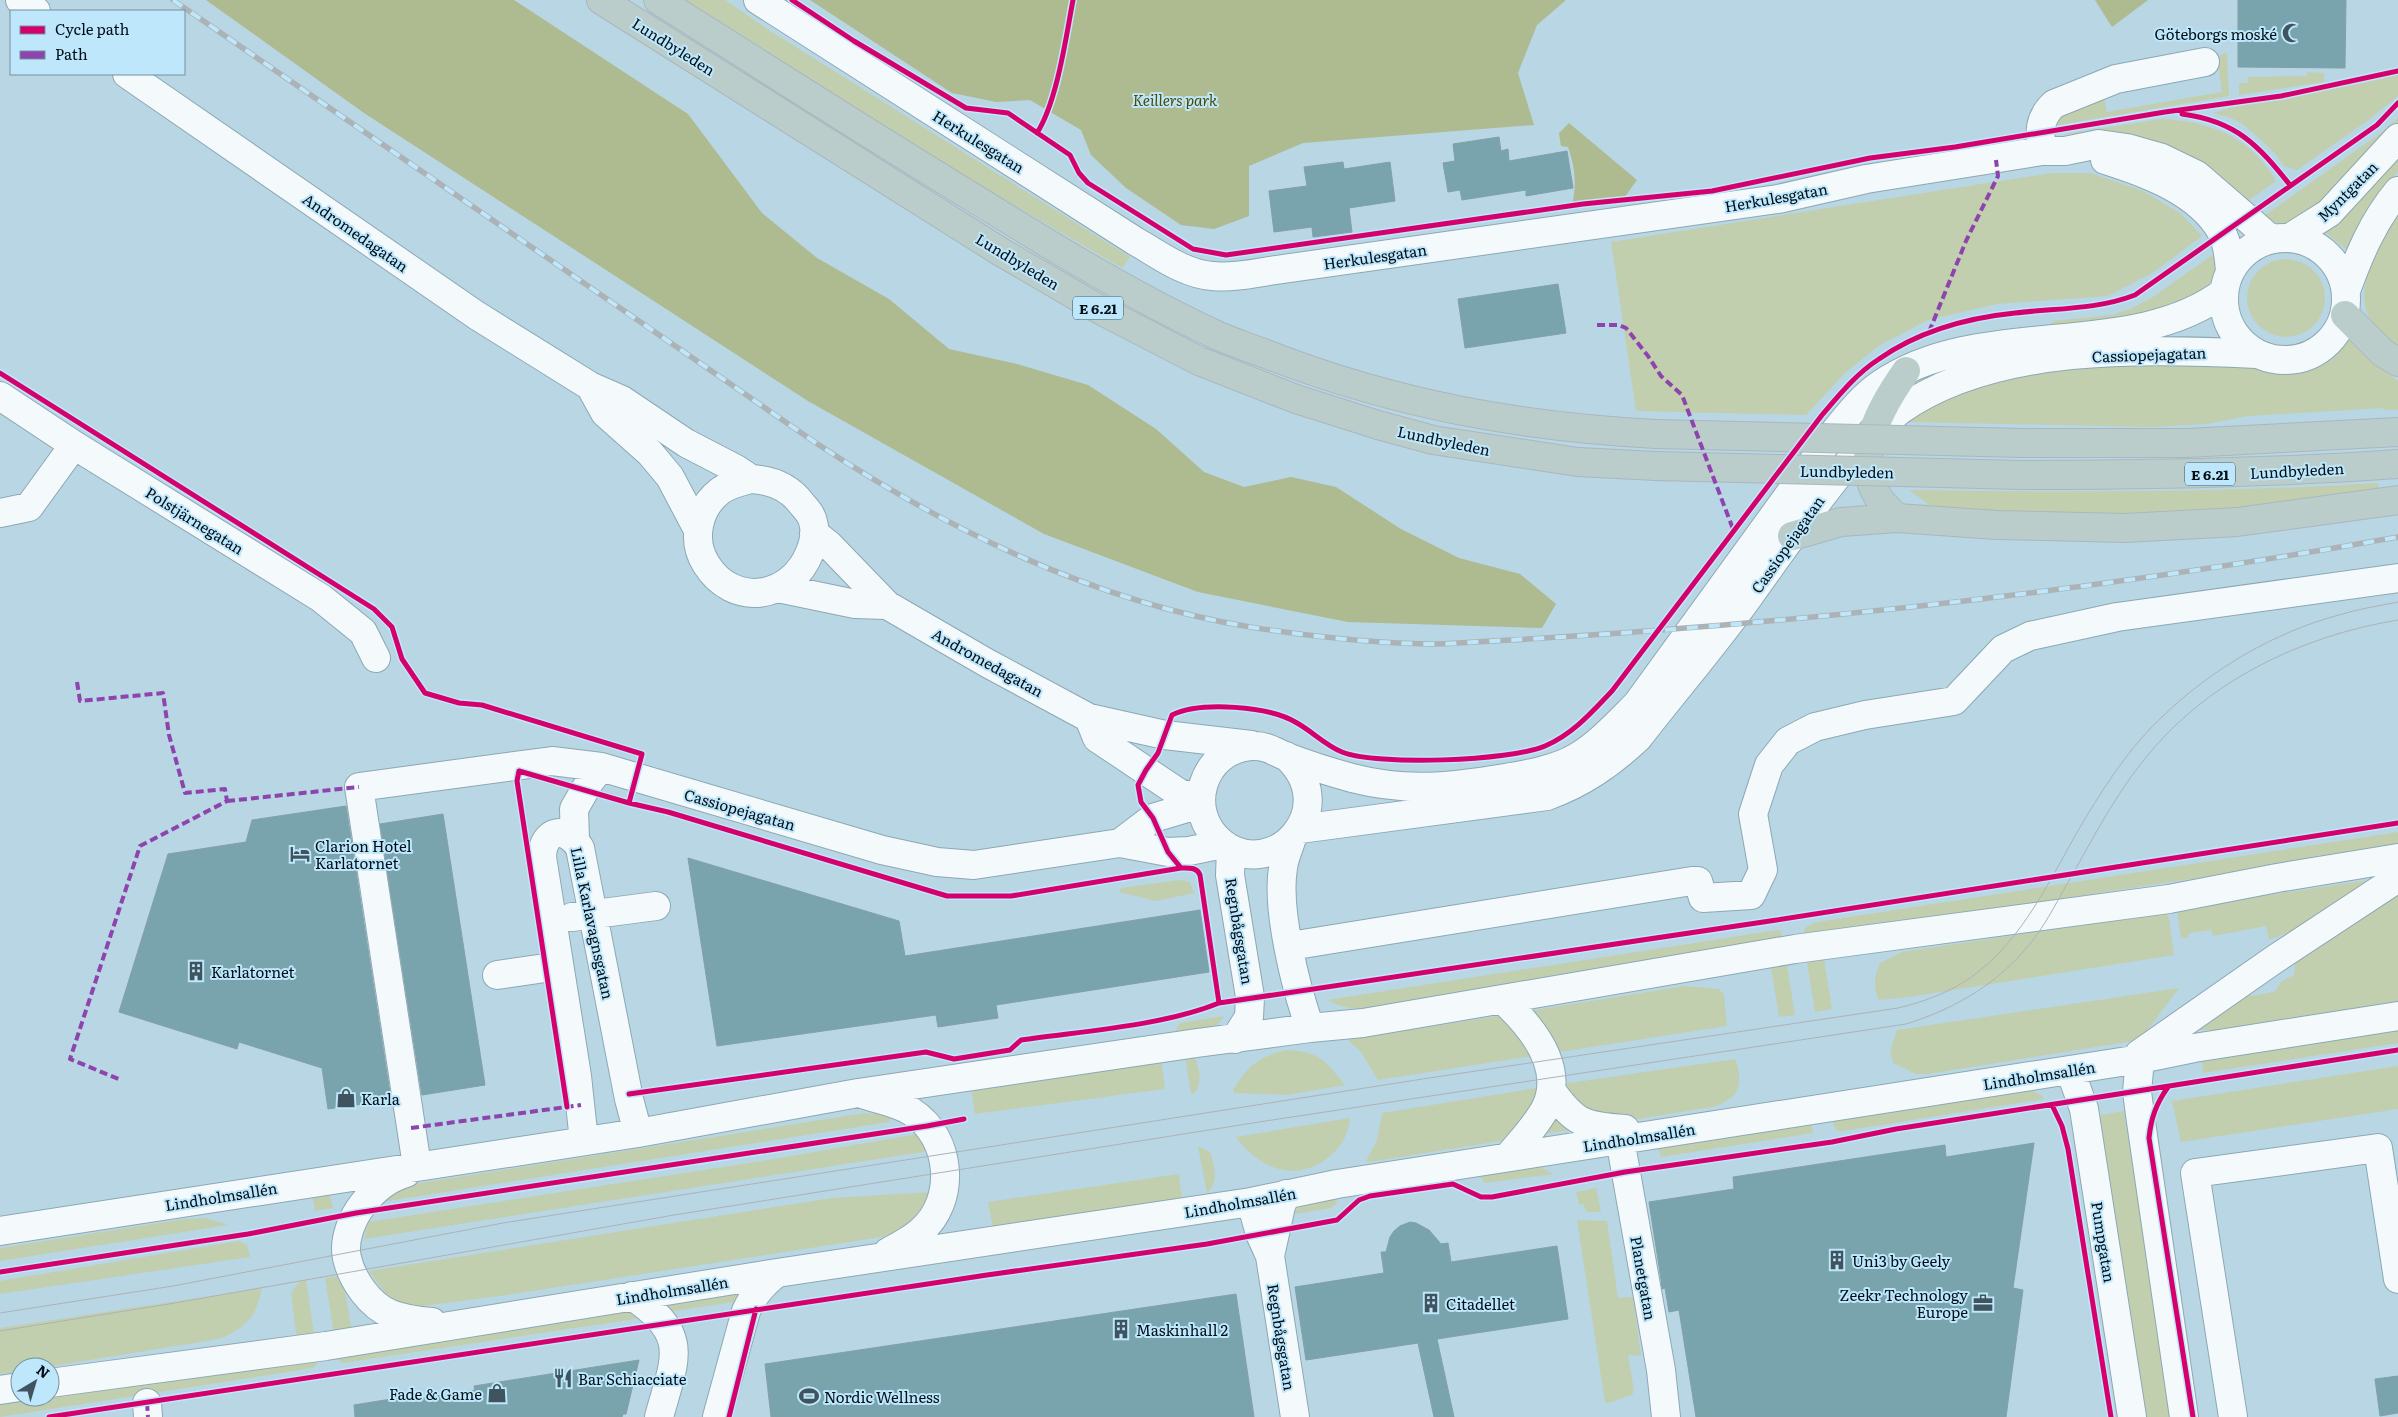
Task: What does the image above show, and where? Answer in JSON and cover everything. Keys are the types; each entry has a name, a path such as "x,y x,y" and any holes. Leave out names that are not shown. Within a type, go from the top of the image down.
{"highway":[{"name":"Lundbyleden","path":"601,0 1001,252 1104,312 1199,361 1296,399 1433,440 1578,462 1656,466 2022,475 2173,475 2398,464"},
{"name":"Lundbyleden","path":"658,0 1011,221 1113,281 1210,332 1362,389 1507,421 1593,431 1656,434 2022,443 2187,443 2398,432"},
{"path":"2346,303 2383,353 2398,362"},
{"path":"1897,518 1877,497 1870,481 1868,457 1872,435 1882,408 1906,371"},
{"path":"1792,536 1841,522 1897,518 1997,525 2125,528 2237,522 2398,500"}],"street":[{"path":"20,0 35,10"},
{"name":"Herkulesgatan","path":"758,0 1135,241 1194,272 1210,276 1226,277 1778,199 1866,179 2100,144 2127,148 2162,158 2197,175 2281,238"},
{"path":"2054,151 2040,126 2046,111 2054,104 2116,79 2205,62"},
{"name":"Andromedagatan","path":"127,75 476,315 590,386 622,400 686,443 752,479 775,483 788,490 808,511 814,522 812,545 804,566 791,580 778,588 764,592 749,593 735,590 721,582 711,572 703,559 698,545 698,530 709,502 719,492 732,484 752,479"},
{"name":"Myntgatan","path":"2281,238 2329,213 2398,138"},
{"name":"Herkulesgatan","path":"2054,151 2098,158 2137,170 2191,200 2222,234 2228,250 2227,281"},
{"path":"2346,303 2342,275 2334,260 2321,249 2307,241 2281,238 2254,246 2240,256 2227,281 2226,316 2237,338 2256,354 2277,360 2299,359 2313,354 2320,350 2335,335 2346,303 2365,242 2376,222 2398,191"},
{"name":"Cassiopejagatan","path":"1414,805 1453,786 1521,775 1553,767 1576,758 1597,742 1637,704 1836,430 1856,405 1881,384 1924,362 1971,348 2122,330 2173,318 2205,306 2227,281"},
{"name":"Cassiopejagatan","path":"430,1163 359,787 552,761 601,768 882,850 937,862 974,865 1120,843 1168,852 1227,846 1249,854 1266,853 1283,845 1296,834 1414,805 1547,796 1569,788 1617,758 1638,738 1749,597 1818,499 1872,435 1899,411 1951,383 2008,365 2127,352 2256,354"},
{"name":"Andromedagatan","path":"590,386 606,413 650,453 670,477 698,530"},
{"name":"Polstjärnegatan","path":"0,396 74,445 321,598 363,632 376,658"},
{"path":"0,513 29,507 74,445"},
{"name":"Andromedagatan","path":"814,533 829,545 887,606 1089,718 1165,735 1253,746"},
{"path":"1290,946 1692,881 1698,881 1702,898 1751,895 1763,870 1753,814 1769,766 1788,741 1815,727 1865,715 1954,701 2003,649 2030,636 2117,618 2398,578"},
{"name":"Andromedagatan","path":"778,588 855,604 887,606"},
{"path":"1089,718 1098,738 1179,793 1200,801"},
{"path":"1227,846 1206,823 1200,801 1202,784 1208,771 1218,760 1230,752 1253,746 1265,747 1352,778 1392,786 1414,805"},
{"path":"1286,756 1302,776 1307,789 1307,810 1283,867 1281,894 1297,991 1310,1028"},
{"path":"575,840 574,809 590,781 601,768"},
{"name":"Cassiopejagatan","path":"1120,843 1153,818 1200,801"},
{"name":"Lilla Karlavagnsgatan","path":"580,913 580,848 575,840 566,833 558,832 549,837 543,846 580,913 638,1133"},
{"name":"Regnbågsgatan","path":"1227,846 1250,998 1249,1017 1235,1039"},
{"name":"Lindholmsallén","path":"0,1231 430,1163 638,1133 858,1093 1310,1028 1363,1023 1796,949 2170,899 2278,878 2398,858"},
{"path":"2184,1417 2141,1122 2135,1060 2275,959 2398,878"},
{"path":"584,1141 577,1076 557,954 562,922 580,913 656,906"},
{"path":"497,974 557,954"},
{"path":"1503,1000 1524,1019 1539,1038 1547,1061 1552,1091 1567,1112 1593,1127 1666,1132"},
{"name":"Lindholmsallén","path":"60,1382 326,1346 777,1273 1251,1202 1286,1194 1508,1157 2135,1060 2194,1048 2398,1016"},
{"name":"Pumpgatan","path":"2070,1070 2084,1109 2132,1417"},
{"path":"1508,1157 1540,1117 1552,1091"},
{"name":"Lindholmsallén","path":"858,1093 912,1112 930,1130 941,1146 944,1165 946,1188 938,1209 921,1231 880,1257"},
{"name":"Planetgatan","path":"1620,1140 1661,1370 1666,1417"},
{"path":"2232,1417 2195,1173 2378,1148 2398,1279"},
{"name":"Lindholmsallén","path":"430,1163 396,1176 371,1194 356,1213 350,1228 347,1258 356,1280 370,1299 390,1314 422,1322 463,1323"},
{"name":"Regnbågsgatan","path":"1270,1256 1281,1206 1286,1194"},
{"name":"Regnbågsgatan","path":"1251,1202 1260,1234 1270,1256 1295,1417"},
{"path":"717,1417 746,1311 753,1296 764,1283 777,1273"},
{"path":"632,1296 653,1309 666,1323 674,1341 675,1354 659,1417"}],"green space":[{"path":"206,0 514,0 688,114 762,213 817,258 889,299 949,349 1017,364 1088,385 1156,429 1204,472 1244,487 1291,477 1336,487 1401,529 1459,558 1520,574 1556,604 1542,628 1348,622 1198,592 1044,534 808,401 364,113"},
{"path":"686,0 725,0 769,30 1130,257 1122,268 976,183"},
{"name":"Keillers park","path":"810,0 1566,0 1537,25 1518,73 1534,125 1303,143 1249,166 1249,216 1214,229 1181,225 1126,188 1091,155 1081,130 1030,100 996,102 952,93"},
{"path":"2095,0 2148,0 2112,27"},
{"path":"2227,52 2229,96 2053,126 2052,117 2103,93 2107,112 2222,92 2217,57"},
{"path":"2307,72 2324,73 2324,82 2239,95 2239,83 2248,83 2248,77 2307,76"},
{"path":"2398,74 2398,96 2366,122 2297,170 2284,166 2275,153 2244,125 2231,118 2213,113 2261,99 2363,83"},
{"path":"2398,118 2398,125 2346,184 2291,223 2280,224 2261,218 2386,129"},
{"path":"2161,119 2196,123 2228,134 2254,153 2276,181 2245,203 2085,134 2065,134"},
{"path":"1569,123 1637,180 1624,198 1572,205 1575,183 1574,169 1568,147 1561,146 1559,133"},
{"path":"2398,151 2398,171 2354,232 2348,249 2346,249 2323,231"},
{"path":"2052,173 2091,173 2143,191 2180,213 2202,236 2154,272 2108,296 1997,304 1928,320 1880,345 1845,373 1806,415 1636,411 1611,242"},
{"path":"2398,213 2398,348 2372,322 2365,305 2364,292 2371,263 2377,249"},
{"path":"2218,251 2219,265 2214,277 2206,288 2180,305 2166,311 2128,320 2051,324 2053,321 2111,315 2130,309 2153,297"},
{"path":"2286,259 2301,262 2318,276 2322,283 2325,298 2322,313 2308,330 2301,334 2286,337 2271,334 2254,320 2250,313 2247,298 2250,283 2264,266 2271,262"},
{"path":"2351,338 2366,356 2398,381 2398,410 2383,410 2384,408 2248,416 2207,424 2154,427 1902,422 1907,417 1993,378 2076,364 2235,364 2289,374 2315,369 2333,359"},
{"path":"2378,483 2379,493 2247,509 2139,515 2056,514 1946,509 1931,506 1909,490 2202,490"},
{"path":"2398,832 2398,847 1805,938 1803,933 1806,927 1817,922"},
{"path":"1180,880 1190,882 1194,893 1156,901 1119,892 1121,888"},
{"path":"2367,881 2301,927 2269,940 2266,926 2213,936 2211,930 2189,933 2188,938 2181,938 2177,909"},
{"path":"2398,895 2398,1001 2214,1030 2201,1030 2195,1027 2249,992 2251,996 2274,992 2282,981 2294,975 2295,964"},
{"path":"2168,912 2174,955 1909,997 1879,1000 1877,995 1875,981 1880,963 1902,952"},
{"path":"1781,931 1783,942 1362,1008 1344,1007 1327,1000"},
{"path":"1823,953 1832,1009 1815,1012 1806,956"},
{"path":"1786,959 1795,1015 1779,1017 1770,961"},
{"path":"1685,986 1719,989 1724,995 1727,1026 1378,1080 1361,1052 1348,1040"},
{"path":"2179,988 2140,1040 1928,1074 1916,1074 1893,1063 1890,1051 1897,1030"},
{"path":"1224,1016 1216,1025 1204,1030 1178,1034 1176,1030 1180,1023"},
{"path":"2398,1030 2398,1043 2203,1073 2202,1061 2220,1056"},
{"path":"1287,1050 1315,1055 1327,1063 1345,1085 1287,1095 1234,1093 1233,1090 1238,1082 1255,1063 1269,1055"},
{"path":"1185,1055 1194,1055 1199,1074 1199,1083 1195,1093 1191,1094"},
{"path":"1161,1058 1165,1089 975,1114 971,1087"},
{"path":"1735,1059 1739,1075 1736,1092 1733,1097 1713,1107 1366,1161 1377,1140 1382,1113"},
{"path":"2398,1066 2398,1109 2181,1142 2172,1101"},
{"path":"2028,1089 2043,1096 2044,1099 1843,1131 1837,1131 1833,1124 1833,1117"},
{"path":"2124,1111 2172,1417 2142,1417 2095,1116"},
{"path":"865,1113 892,1116 889,1122 381,1202 386,1196 414,1184"},
{"path":"1350,1118 1346,1135 1341,1144 1329,1157 1310,1168 1298,1170 1274,1168 1253,1156 1236,1137"},
{"path":"1811,1121 1813,1133 1661,1157 1657,1144"},
{"path":"918,1134 929,1151 364,1239 368,1222 762,1161"},
{"path":"1198,1146 1210,1152 1215,1174 1215,1180 1207,1193"},
{"path":"1537,1165 1553,1174 1485,1183 1479,1175"},
{"path":"1179,1174 1182,1199 993,1228 988,1202"},
{"path":"327,1186 333,1208 315,1211 311,1189"},
{"path":"1596,1188 1601,1212 1587,1212 1583,1204 1579,1205 1576,1192"},
{"path":"933,1192 924,1212 895,1235 507,1295 415,1307 397,1301 385,1293 369,1271 832,1198"},
{"path":"1336,1197 1337,1203 1331,1208 1294,1214 1302,1205 1318,1199"},
{"path":"206,1218 228,1225 0,1261 0,1248 184,1219"},
{"path":"1577,1220 1607,1221 1618,1298 1633,1297 1641,1356 1628,1355 1634,1391 1632,1395 1608,1403 1605,1402"},
{"path":"239,1241 247,1245 250,1257 0,1294 0,1281"},
{"path":"342,1275 352,1331 334,1334 325,1278"},
{"path":"306,1280 314,1334 299,1338 296,1333 291,1293 299,1282"},
{"path":"262,1288 257,1307 249,1320 237,1330 219,1339 60,1365 60,1357 10,1357 10,1372 0,1374 0,1328"},
{"path":"742,1292 733,1302 674,1311 665,1304"},
{"path":"628,1309 642,1318 342,1363 337,1359 338,1351"},
{"path":"317,1353 318,1362 315,1367 301,1370 0,1417 0,1403 10,1402 10,1407 60,1407 60,1393"}],"building":[{"name":"Göteborgs moské","path":"2238,0 2346,0 2345,68 2238,67"},
{"path":"1499,137 1501,151 1508,149 1509,161 1567,151 1573,188 1526,196 1526,190 1462,200 1460,190 1448,192 1443,163 1455,161 1453,144"},
{"path":"1343,162 1344,169 1390,162 1395,201 1349,208 1352,232 1313,237 1312,227 1274,232 1269,191 1307,186 1304,167"},
{"path":"1558,284 1566,333 1465,348 1458,299"},
{"path":"346,806 391,1100 328,1109 322,1068 239,1042 237,1049 119,1012 168,854 246,842 252,820"},
{"path":"443,814 485,1085 422,1095 380,824"},
{"path":"688,858 899,921 905,956 1200,910 1209,972 996,1005 998,1018 938,1027 936,1015 717,1046"},
{"name":"Uni3 by Geely","path":"2034,1143 2013,1288 2023,1290 2006,1417 1696,1417 1679,1310 1669,1312 1665,1288 1662,1289 1649,1202 1734,1189 1733,1177 1945,1145 1946,1157"},
{"name":"Citadellet","path":"1410,1222 1429,1230 1441,1244 1448,1243 1451,1262 1557,1246 1568,1319 1437,1339 1454,1417 1434,1417 1418,1343 1306,1360 1295,1287 1384,1273 1381,1252 1386,1252 1390,1237 1394,1231"},
{"name":"Maskinhall 2","path":"1236,1294 1254,1417 771,1417 765,1364"},
{"path":"639,1360 626,1414 623,1414 622,1417 355,1417 354,1405 416,1395 416,1399 475,1390 474,1386"},
{"path":"2398,1376 2398,1413 2380,1416 2375,1379"}],"tram line":[{"path":"0,1313 173,1286 503,1223 1429,1078 1898,1008 1917,1003 1944,993 1970,978 2007,945 2036,904 2086,817 2122,763 2153,726 2183,698 2203,682 2246,654 2291,631 2346,613 2398,602"},
{"path":"0,1331 175,1303 674,1215 1259,1122 1906,1024 1954,1005 1984,987 2011,965 2023,952 2044,924 2100,825 2131,776 2168,733 2195,708 2225,686 2257,667 2291,651 2361,627 2398,620"}],"railway":[{"path":"173,0 816,443 866,475 970,533 1024,558 1135,600 1192,615 1250,627 1384,642 1439,644 1564,637 1893,609 2062,589 2230,565 2398,537"}],"marked path":[{"path":"1929,332 1966,241 1998,176 1996,160"},
{"path":"1597,325 1619,325 1626,328 1661,376 1682,395 1733,529"},
{"path":"77,682 80,701 163,693 169,735 185,793 225,789 227,801 140,846 70,1059 121,1080"},
{"path":"227,801 359,787"},
{"path":"411,1128 581,1105"},
{"path":"147,1403 148,1417"}],"cycle path":[{"path":"792,0 854,41 966,108 1008,113 1070,155 1079,173 1088,183 1193,249 1226,255 1583,204 1712,191 1870,158 1955,147 2165,112 2281,96 2398,71"},
{"path":"1037,133 1044,120 1055,87 1073,0"},
{"path":"629,1094 926,1052 954,1059 1010,1050 1021,1040 1148,1022 1197,1011 1219,1003 1199,872 1195,869 1181,868 1168,852 1153,818 1141,802 1138,785 1158,753 1172,715 1200,708 1235,707 1253,709 1285,717 1342,752 1384,759 1444,760 1475,758 1528,751 1545,746 1582,722 1612,691 1822,415 1863,371 1894,349 1927,333 1961,322 1997,315 2091,306 2135,295 2377,125 2398,103"},
{"path":"2182,114 2217,122 2244,137 2267,158 2290,185"},
{"path":"0,373 374,609 392,627 402,659 425,693 459,703 482,705 642,754 629,803"},
{"path":"567,1107 517,781 519,771 629,803 668,812 947,896 1011,896 1181,868"},
{"path":"1219,1003 1770,921 2398,823"},
{"path":"49,1417 987,1275 1207,1244 1337,1220 1359,1200 1370,1196 1453,1184 1481,1197 1492,1197 1625,1172 1832,1142 1896,1129 2398,1050"},
{"path":"2168,1087 2155,1111 2149,1138 2193,1417"},
{"path":"2052,1105 2062,1126 2068,1149 2111,1417"},
{"path":"0,1272 248,1234 356,1213 964,1119"},
{"path":"729,1417 756,1309"}],"place":[{"name":"Göteborgs moské","path":"2292,33"},
{"name":"Clarion Hotel Karlatornet","path":"300,854"},
{"name":"Karlatornet","path":"196,971"},
{"name":"Karla","path":"346,1098"},
{"name":"Uni3 by Geely","path":"1837,1260"},
{"name":"Citadellet","path":"1431,1303"},
{"name":"Zeekr Technology Europe","path":"1983,1303"},
{"name":"Maskinhall 2","path":"1121,1329"},
{"name":"Bar Schiacciate","path":"563,1378"},
{"name":"Fade & Game","path":"497,1393"},
{"name":"Nordic Wellness","path":"809,1396"}]}
